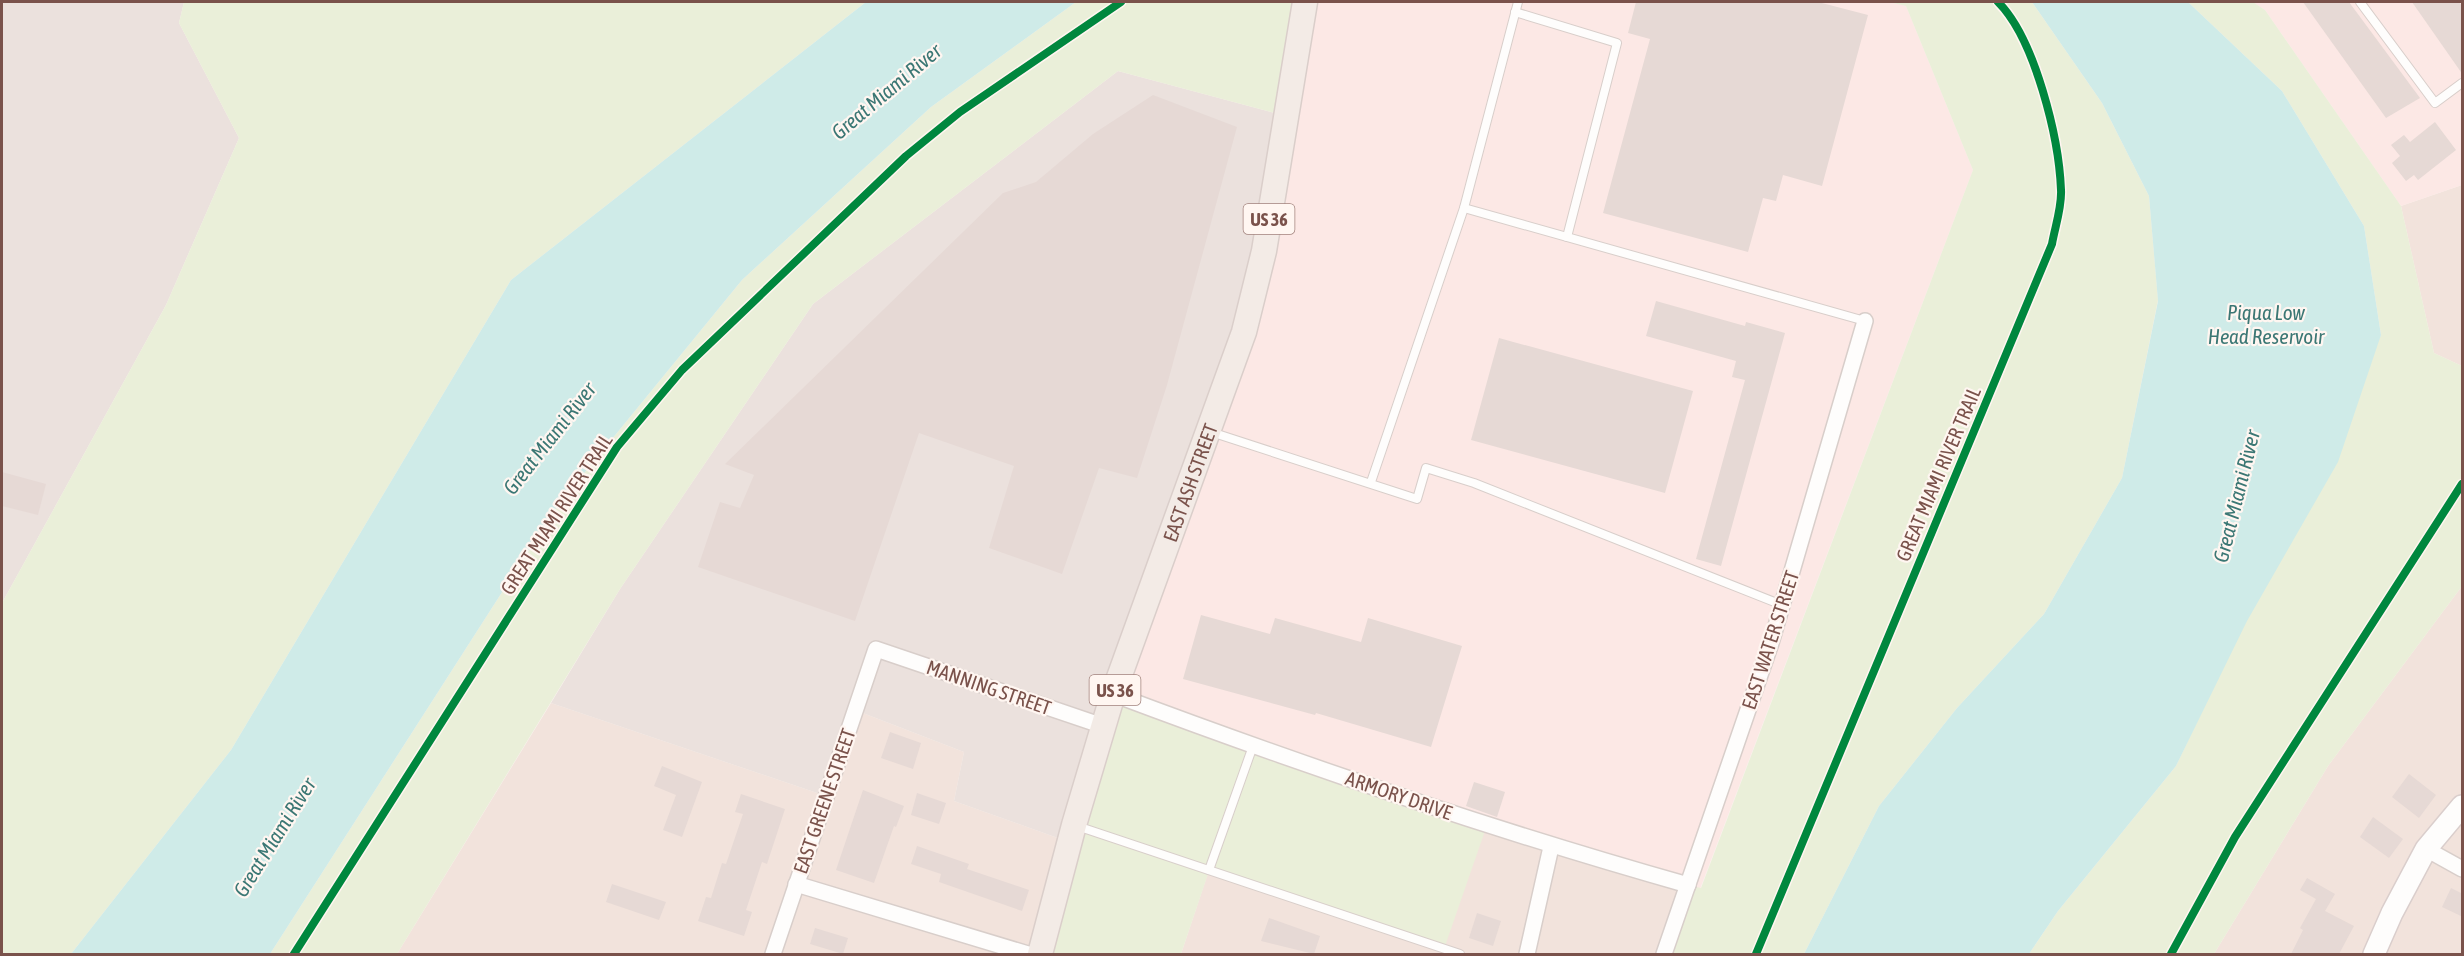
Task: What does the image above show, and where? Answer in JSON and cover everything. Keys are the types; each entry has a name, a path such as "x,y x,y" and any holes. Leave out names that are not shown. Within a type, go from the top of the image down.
{"main road":[{"name":"EAST ASH STREET","path":"1040,954 1074,825 1113,694 1244,332 1264,251 1305,2"}],"street":[{"name":"EAST WATER STREET","path":"1664,954 1782,605 1865,321"},
{"name":"MANNING STREET","path":"876,648 1103,726"},
{"name":"EAST GREENE STREET","path":"773,954 876,648"},
{"name":"ARMORY DRIVE","path":"1113,694 1252,746 1551,847 1688,885"},
{"path":"2374,954 2392,913 2426,849 2463,806"},
{"path":"1527,954 1551,847"},
{"path":"2426,849 2463,869"},
{"path":"796,884 1028,954"}],"lane":[{"path":"1371,482 1464,208 1518,2"},
{"path":"2360,2 2434,103 2463,83"},
{"path":"1515,12 1617,43 1567,237"},
{"path":"1464,208 1865,321"},
{"path":"1209,431 1371,482 1417,499 1426,468 1474,483 1782,605"},
{"path":"1209,870 1252,746"},
{"path":"1074,825 1460,954"}],"shaded area":[{"path":"2,2 184,2 179,23 239,138 166,305 2,603"},
{"path":"1325,2 1889,2 1906,6 1973,170 1700,889 1551,847 1113,694 1304,6"},
{"path":"2253,2 2462,2 2462,185 2401,206 2265,10"},
{"path":"1118,71 1286,116 1264,251 1069,842 954,801 964,752 855,710 826,796 551,703 620,589 813,304"},
{"path":"2462,185 2462,366 2434,353 2401,206"},
{"path":"2462,586 2462,954 2214,954 2328,766"},
{"path":"551,703 826,796 855,710 964,752 954,801 1069,842 1040,954 397,954"},
{"path":"1487,825 1688,885 1664,954 1181,954 1209,870"}],"green space":[{"path":"184,2 866,2 511,280 231,750 71,954 2,954 2,603 166,305 239,138 179,23"},
{"path":"1076,2 1325,2 1304,6 1286,116 1118,71 813,304 620,589 397,954 270,954 558,505 742,280 931,107"},
{"path":"1889,2 2032,2 2102,103 2149,196 2158,300 2122,478 2044,614 1957,708 1879,806 1804,954 1664,954 1688,885 1701,888 1973,170 1906,6"},
{"path":"2188,2 2253,2 2265,10 2401,206 2434,353 2462,366 2462,586 2328,766 2214,954 2029,954 2058,911 2176,766 2381,335 2364,226 2282,91"},
{"path":"1113,694 1487,825 1444,949 1209,871 1181,954 1040,954"}],"water":[{"name":"Great Miami River","path":"866,2 1076,2 931,107 742,280 558,505 270,954 71,954 231,750 511,280"},
{"name":"Piqua Low Head Reservoir","path":"2032,2 2188,2 2282,91 2364,226 2381,335 2338,462 2247,621 2176,766 2058,911 2029,954 1804,954 1879,806 1957,708 2044,614 2122,478 2158,301 2149,196 2102,103"}],"building":[{"path":"1636,2 1818,2 1868,15 1822,186 1783,175 1776,201 1763,198 1748,252 1603,213 1650,39 1628,33"},
{"path":"2303,2 2349,2 2420,98 2386,118"},
{"path":"2412,2 2459,2 2463,7 2463,75"},
{"path":"1153,95 1237,127 1167,385 1137,478 1099,468 1062,574 989,548 1014,466 919,433 855,621 698,567 720,502 740,508 754,475 725,464 1003,193 1036,182 1093,134"},
{"path":"2435,122 2456,150 2418,180 2414,175 2406,181 2392,163 2400,156 2391,145 2404,135 2410,142"},
{"path":"1656,301 1745,326 1746,322 1785,333 1721,566 1696,559 1745,380 1732,377 1736,361 1646,336"},
{"path":"1499,338 1693,391 1665,493 1471,440"},
{"path":"2,472 46,484 38,515 2,506"},
{"path":"1201,615 1270,634 1275,618 1361,642 1368,618 1462,646 1431,747 1316,713 1315,715 1183,679"},
{"path":"890,732 921,743 913,769 881,758"},
{"path":"662,766 702,782 682,837 663,830 676,795 654,786"},
{"path":"2409,774 2436,795 2419,818 2392,797"},
{"path":"1474,782 1505,792 1497,817 1466,806"},
{"path":"863,790 904,806 896,827 894,826 874,883 836,870"},
{"path":"917,793 946,803 939,824 911,815"},
{"path":"741,794 785,809 767,864 762,862 746,910 752,912 744,936 698,921 706,897 711,898 722,863 726,864 743,814 735,812"},
{"path":"2373,817 2403,839 2389,858 2360,837"},
{"path":"917,846 969,864 967,869 1029,890 1022,911 939,882 941,874 911,864"},
{"path":"2307,878 2335,894 2325,911 2354,926 2339,954 2291,954 2303,930 2300,928 2316,899 2300,890"},
{"path":"612,884 666,902 659,920 606,902"},
{"path":"2451,888 2463,894 2463,917 2442,907"},
{"path":"1477,913 1501,921 1493,946 1469,938"},
{"path":"1269,918 1320,936 1314,954 1261,941"},
{"path":"815,928 848,938 843,954 810,944"}],"cycle path":[{"name":"GREAT MIAMI RIVER TRAIL","path":"294,954 617,447 682,370 906,156 960,112 1121,2"},
{"name":"GREAT MIAMI RIVER TRAIL","path":"1756,954 2052,244 2061,190 2056,144 2050,117 2034,64 2011,19 1998,2"},
{"path":"2171,954 2235,837 2462,484"}]}
